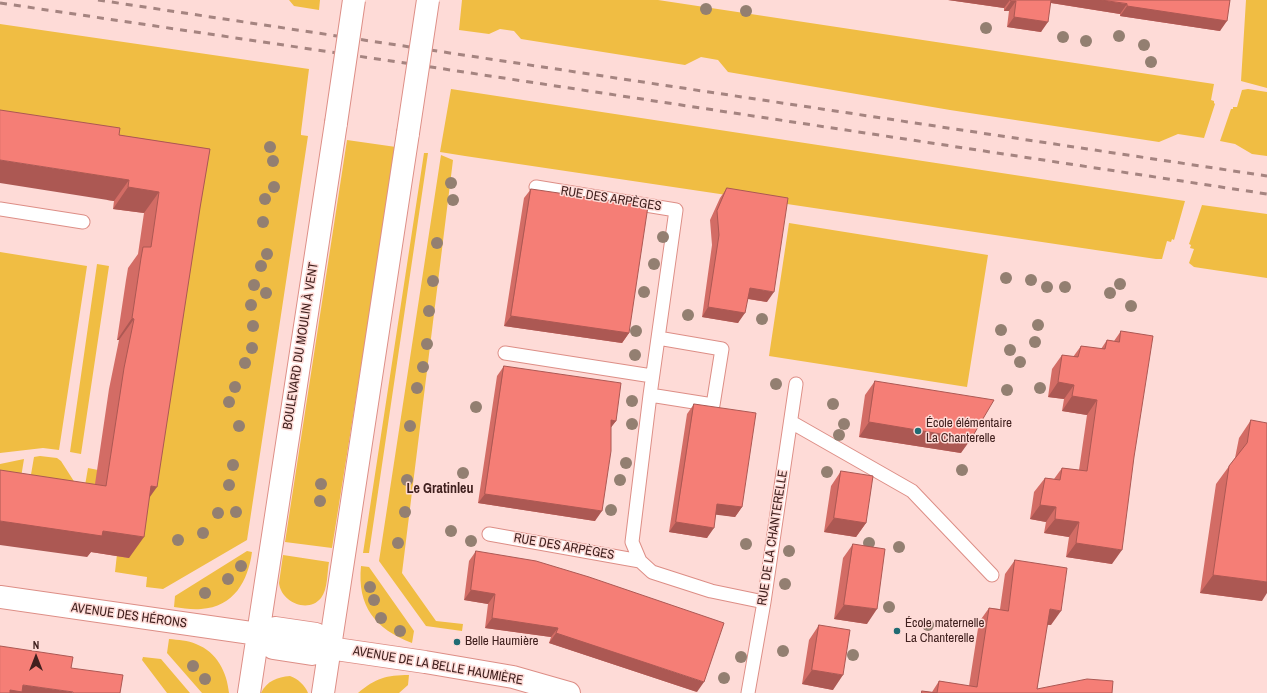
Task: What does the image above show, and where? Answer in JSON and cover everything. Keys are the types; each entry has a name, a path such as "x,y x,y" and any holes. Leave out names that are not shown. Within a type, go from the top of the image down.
{"main road":[{"name":"BOULEVARD DU MOULIN À VENT","path":"249,693 354,0"},
{"path":"323,693 428,0"},
{"name":"AVENUE DES HÉRONS","path":"0,597 258,634"},
{"path":"258,634 273,648 312,654 330,648"},
{"name":"AVENUE DE LA BELLE HAUMIÈRE","path":"330,648 486,672 538,683 569,693"}],"lane":[{"name":"RUE DES ARPÈGES","path":"536,187 676,210 652,376 632,542 640,560 652,572 711,591 764,602"},
{"path":"0,210 83,222"},
{"path":"650,395 713,405 722,349 658,338"},
{"path":"505,354 652,376"},
{"name":"RUE DE LA CHANTERELLE","path":"748,693 764,602 796,384"},
{"path":"791,422 912,491 992,575"},
{"name":"RUE DES ARPÈGES","path":"489,534 640,560"}],"shaded area":[{"path":"289,0 320,0 319,10 294,6"},
{"path":"462,0 658,0 1214,84 1211,100 1214,101 1215,104 1204,138 1178,134 1159,142 950,110 728,72 718,60 701,57 685,65 521,39 514,31 500,29 489,34 459,30"},
{"path":"1246,0 1267,0 1267,88 1241,81"},
{"path":"0,24 309,69 301,132 301,135 308,136 247,540 163,589 146,587 147,577 115,572 117,554 119,556 129,558 185,229 0,133"},
{"path":"451,89 1185,201 1174,240 1172,239 1171,242 1167,241 1162,259 1156,259 465,156 440,152"},
{"path":"1248,89 1267,92 1267,156 1252,154 1235,144 1220,141 1231,109 1233,109 1233,107 1237,107 1242,90"},
{"path":"347,140 396,147 332,548 285,542"},
{"path":"424,153 428,153 369,553 363,553"},
{"path":"441,155 453,160 402,573 436,621 463,624 462,631 426,626 379,561"},
{"path":"1202,205 1267,214 1267,278 1194,267 1189,263 1194,249 1190,248 1191,245 1189,244"},
{"path":"789,223 988,255 967,387 769,356"},
{"path":"0,252 87,266 59,450 43,448 0,453"},
{"path":"97,264 109,266 81,454 70,452"},
{"path":"40,456 57,458 61,461 77,486 27,498 34,457"},
{"path":"24,459 18,496 0,494 0,464"},
{"path":"88,468 98,470 93,499 83,497"},
{"path":"247,551 252,552 247,573 243,582 231,598 213,607 201,609 174,607 175,596"},
{"path":"283,555 329,562 325,590 321,598 316,603 309,605 296,604 285,596 279,583"},
{"path":"361,566 369,567 414,631 412,643 388,631 371,614 362,593"},
{"path":"169,639 183,640 193,643 210,652 223,670 229,693 202,693 167,653"},
{"path":"143,657 161,659 190,693 167,693 142,660"},
{"path":"409,675 408,685 399,693 358,693 370,684 382,678"},
{"path":"290,676 301,683 308,693 261,693 266,685 273,680"}],"building":[{"path":"1011,0 1051,0 1048,22 1014,17 1016,1"},
{"path":"1101,0 1230,0 1227,21 1127,6 1127,4"},
{"path":"0,110 120,128 119,135 210,149 157,487 151,486 144,537 103,531 102,536 0,521 0,470 106,486 124,368 134,319 132,318 141,258 143,247 151,247 159,192 128,187 129,180 0,160"},
{"path":"727,188 788,198 774,292 750,288 745,313 708,307 719,235 717,211"},
{"path":"531,189 648,206 629,333 511,316"},
{"path":"1121,331 1153,336 1134,457 1122,550 1076,543 1079,522 1055,519 1056,507 1040,505 1045,478 1060,480 1062,468 1087,471 1097,400 1072,396 1074,385 1058,382 1062,355 1078,357 1081,346 1105,349 1107,340 1119,342"},
{"path":"504,366 621,383 616,421 611,420 611,451 602,511 485,494"},
{"path":"875,381 994,400 971,439 869,422"},
{"path":"694,404 756,413 742,507 717,504 714,528 676,522"},
{"path":"1251,420 1267,423 1267,582 1213,575 1229,466 1247,443"},
{"path":"841,471 873,476 866,523 834,518"},
{"path":"853,544 885,549 877,609 844,605"},
{"path":"476,551 536,561 589,577 724,623 704,682 556,633 558,628 492,618 495,594 471,590"},
{"path":"1015,560 1067,568 1061,611 1050,609 1037,689 1087,679 1113,681 1112,693 937,693 939,681 977,687 989,608 1008,611"},
{"path":"819,625 850,630 843,675 812,670"},
{"path":"0,646 73,657 71,668 123,675 120,693 73,693 23,685 22,692 10,690 10,693 0,693"},
{"path":"922,691 937,693 922,693"}],"railway":[{"path":"98,0 1267,176"},
{"path":"0,3 1267,194"}],"place":[{"name":"École élémentaire La Chanterelle","path":"918,431"},
{"name":"École maternelle La Chanterelle","path":"897,631"},
{"name":"Belle Haumière","path":"457,642"}],"district":[{"name":"Le Gratinleu","path":"440,489"}]}
